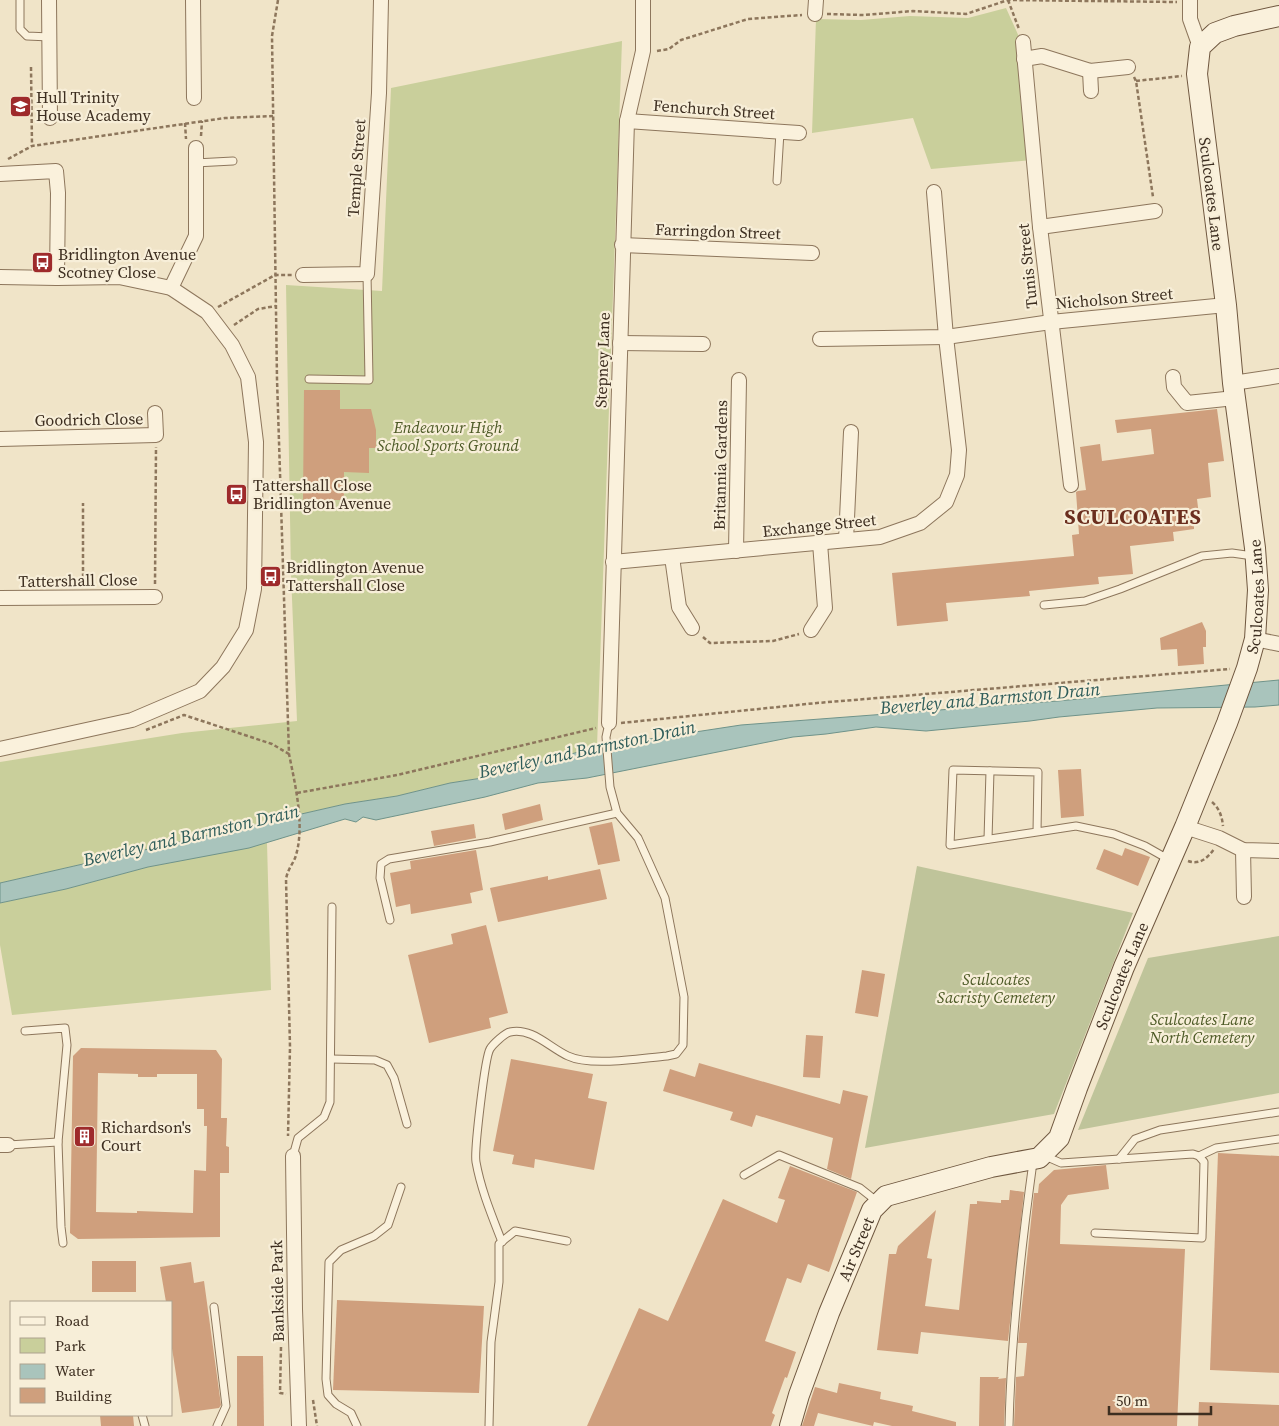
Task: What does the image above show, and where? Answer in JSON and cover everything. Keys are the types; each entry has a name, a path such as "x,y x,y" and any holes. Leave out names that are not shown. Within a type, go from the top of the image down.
{"street":[{"path":"50,0 50,118"},
{"path":"193,0 194,98"},
{"name":"Temple Street","path":"367,274 379,93 381,0"},
{"name":"Stepney Lane","path":"609,723 627,121 643,51 643,0"},
{"path":"1190,1 1190,19 1200,47 1215,33 1227,28 1279,16"},
{"name":"Tunis Street","path":"1023,42 1040,227 1071,485"},
{"name":"Sculcoates Lane","path":"1038,1157 1059,1138 1120,977 1185,827 1227,723 1245,675 1254,639 1258,590 1256,557 1234,390 1226,305 1197,74 1200,47"},
{"path":"1024,59 1042,56 1090,70 1128,67"},
{"path":"1090,70 1091,91"},
{"name":"Fenchurch Street","path":"627,121 799,133"},
{"path":"171,288 196,236 196,148"},
{"path":"0,168 56,171 58,193 57,278"},
{"name":"Exchange Street","path":"613,562 880,537 920,523 946,502 957,475 959,450 946,337 934,192"},
{"path":"1040,227 1155,211"},
{"name":"Farringdon Street","path":"622,245 812,253"},
{"path":"303,275 367,274"},
{"path":"0,277 119,277 171,288 207,312 232,345 248,377 256,442 254,589 246,630 224,667 200,690 132,720 0,749"},
{"name":"Nicholson Street","path":"820,339 946,337 1051,322 1226,305"},
{"path":"620,343 703,344"},
{"path":"1173,377 1174,387 1187,403 1279,376"},
{"name":"Britannia Gardens","path":"736,551 739,380"},
{"name":"Goodrich Close","path":"0,438 156,435 155,414"},
{"path":"846,540 851,432"},
{"path":"811,630 825,608 820,543"},
{"path":"672,557 678,607 692,628"},
{"name":"Tattershall Close","path":"0,598 155,597"},
{"path":"1254,639 1279,644"},
{"path":"1185,827 1218,838 1243,850 1279,851"},
{"path":"1243,850 1244,897"},
{"name":"Bankside Park","path":"293,1156 299,1426"},
{"name":"Air Street","path":"790,1426 799,1395 829,1313 872,1210 886,1196 895,1193 990,1167 1038,1157"}],"lane":[{"path":"20,0 20,29 27,36 50,36"},
{"path":"777,181 780,132"},
{"path":"196,163 233,161"},
{"path":"309,379 369,380 367,274"},
{"path":"1044,605 1085,601 1202,556 1232,553 1256,557"},
{"path":"502,1242 489,1210 475,1160 478,1126 490,1050 508,1032 519,1031 535,1036 568,1056 587,1061 667,1056 676,1054 683,1045 684,997 665,898 638,838 617,813 610,787 606,736 609,723"},
{"path":"1037,832 1038,772 952,770 950,846 1076,826 1114,834 1145,846 1170,861"},
{"path":"988,839 990,771"},
{"path":"390,920 380,878 381,864 389,859 490,842 617,813"},
{"path":"293,1156 298,1138 324,1117 330,1102 332,907"},
{"path":"25,1030 65,1028 66,1044 58,1142 63,1243"},
{"path":"331,1058 374,1060 387,1065 394,1078 407,1124"},
{"path":"1119,1159 1135,1138 1160,1130 1279,1112"},
{"path":"1199,1156 1216,1148 1279,1139"},
{"path":"4,1145 58,1142"},
{"path":"1009,1426 1010,1391 1023,1238 1038,1157 1061,1163 1193,1154 1199,1156 1204,1162 1202,1238 1095,1233"},
{"path":"744,1175 779,1155 860,1188 879,1203"},
{"path":"357,1426 351,1413 336,1404 328,1395 326,1378 329,1262 341,1250 374,1236 388,1225 401,1187"},
{"path":"489,1426 491,1342 499,1282 499,1244 515,1231 567,1241"},
{"path":"214,1307 226,1406 217,1426"}],"path":[{"path":"278,0 272,36 275,275 289,754 298,793 299,838"},
{"path":"1023,42 1008,0 1190,1"},
{"path":"31,67 32,146"},
{"path":"1155,211 1136,81 1197,74"},
{"path":"0,168 32,146 225,118 273,116"},
{"path":"207,312 275,275 303,275"},
{"path":"223,333 252,312 264,307 276,306"},
{"path":"155,597 156,435"},
{"path":"82,598 83,503"},
{"path":"692,628 710,643 773,641 811,630"},
{"path":"298,793 397,775 591,730 609,723 630,724 817,703 1245,675"}],"green space":[{"path":"1006,8 1020,39 1032,160 931,169 913,118 812,133 816,19 861,20 910,16 968,18"},
{"name":"Endeavour High School Sports Ground","path":"622,41 597,747 482,778 450,783 397,796 345,804 0,883 0,762 182,733 297,721 291,574 286,285 382,291 391,88"},
{"path":"267,843 271,990 12,1015 0,945 0,903 66,889 148,867"},
{"name":"Sculcoates Sacristy Cemetery","path":"917,866 1133,913 1054,1114 865,1148"},
{"name":"Sculcoates Lane North Cemetery","path":"1279,936 1279,1093 1078,1130 1148,958"}],"water":[{"path":"1279,680 1279,705 1157,708 926,731 876,727 793,737 587,778 538,783 485,797 376,820 363,817 356,822 345,819 249,848 148,867 66,889 0,903 0,883 345,804 397,796 450,783 482,778 597,747 741,725 1058,701"}],"building":[{"path":"304,390 340,390 340,409 371,409 376,430 376,448 369,448 369,473 344,472 344,500 303,500"},
{"path":"1217,409 1224,461 1208,463 1211,497 1197,499 1200,524 1194,524 1194,529 1173,532 1174,541 1130,546 1133,574 1098,577 1099,584 1029,591 1030,596 946,603 948,621 897,626 892,573 1074,556 1072,535 1079,534 1076,492 1086,490 1080,447 1100,444 1102,461 1154,454 1151,429 1117,433 1115,420"},
{"path":"1202,622 1206,631 1206,647 1203,647 1204,664 1178,666 1177,649 1161,650 1160,638"},
{"path":"1081,769 1084,816 1061,818 1058,770"},
{"path":"540,804 543,820 505,830 502,814"},
{"path":"612,822 620,861 598,865 589,827"},
{"path":"474,824 476,838 434,846 431,831"},
{"path":"1125,848 1150,857 1138,886 1096,869 1104,849 1122,856"},
{"path":"476,850 483,890 470,893 472,903 411,914 410,904 396,907 390,873 411,869 410,861"},
{"path":"600,869 607,899 498,922 490,888 548,876 548,880"},
{"path":"486,925 508,1013 489,1018 491,1028 429,1043 408,955 453,944 451,934"},
{"path":"862,970 885,974 878,1017 855,1013"},
{"path":"806,1035 823,1036 820,1078 803,1077"},
{"name":"Richardson's Court","path":"81,1048 216,1050 222,1059 221,1118 227,1118 226,1146 229,1147 229,1173 220,1173 220,1237 78,1239 70,1233 73,1056","holes":["98,1073 138,1074 138,1077 157,1077 157,1074 197,1074 197,1109 204,1109 204,1126 207,1126 206,1171 194,1170 193,1213 96,1212"]},
{"path":"511,1059 593,1074 588,1098 607,1102 594,1170 535,1159 534,1168 512,1164 514,1155 493,1151"},
{"path":"699,1063 840,1104 843,1090 868,1096 851,1179 827,1169 833,1138 756,1115 752,1127 730,1120 733,1112 663,1091 670,1069 695,1077"},
{"path":"1218,1153 1279,1156 1279,1373 1210,1370"},
{"path":"1106,1165 1109,1189 1068,1195 1061,1205 1060,1244 1185,1249 1177,1426 1014,1426 1016,1377 1024,1376 1027,1343 1018,1343 1034,1193 1038,1193 1039,1184 1054,1170"},
{"path":"790,1166 857,1192 829,1272 808,1264 801,1283 787,1278 765,1341 796,1352 772,1413 775,1415 771,1426 587,1426 639,1308 668,1321 723,1199 777,1223 785,1200 778,1198"},
{"path":"1010,1190 1024,1192 1008,1341 921,1332 918,1354 877,1350 889,1254 896,1254 898,1246 936,1210 927,1258 932,1259 925,1306 959,1310 970,1204 977,1204 977,1201 1001,1203 1001,1200 1009,1200"},
{"path":"92,1261 136,1261 136,1292 92,1292"},
{"path":"191,1262 194,1283 204,1281 221,1405 219,1408 182,1413 172,1348 172,1301 166,1301 160,1267"},
{"path":"337,1300 484,1306 479,1393 333,1390"},
{"path":"237,1356 263,1356 264,1426 237,1426"},
{"path":"980,1377 1006,1378 1004,1426 979,1426"},
{"path":"839,1383 881,1392 880,1399 913,1406 912,1411 956,1422 956,1426 892,1426 874,1422 873,1426 818,1413 814,1426 802,1426 815,1387 837,1393"},
{"path":"1199,1402 1279,1405 1279,1426 1198,1426"},
{"path":"100,1416 133,1416 134,1426 101,1426"}],"place":[{"name":"Hull Trinity House Academy","path":"20,106"},
{"name":"Bridlington Avenue Scotney Close","path":"42,263"},
{"name":"Tattershall Close Bridlington Avenue","path":"237,494"},
{"name":"Bridlington Avenue Tattershall Close","path":"270,576"},
{"name":"Richardson's Court","path":"85,1136"}],"district":[{"name":"SCULCOATES","path":"1133,516"}],"water label":[{"name":"Beverley and Barmston Drain","path":"990,698"},
{"name":"Beverley and Barmston Drain","path":"587,749"},
{"name":"Beverley and Barmston Drain","path":"191,835"}]}
